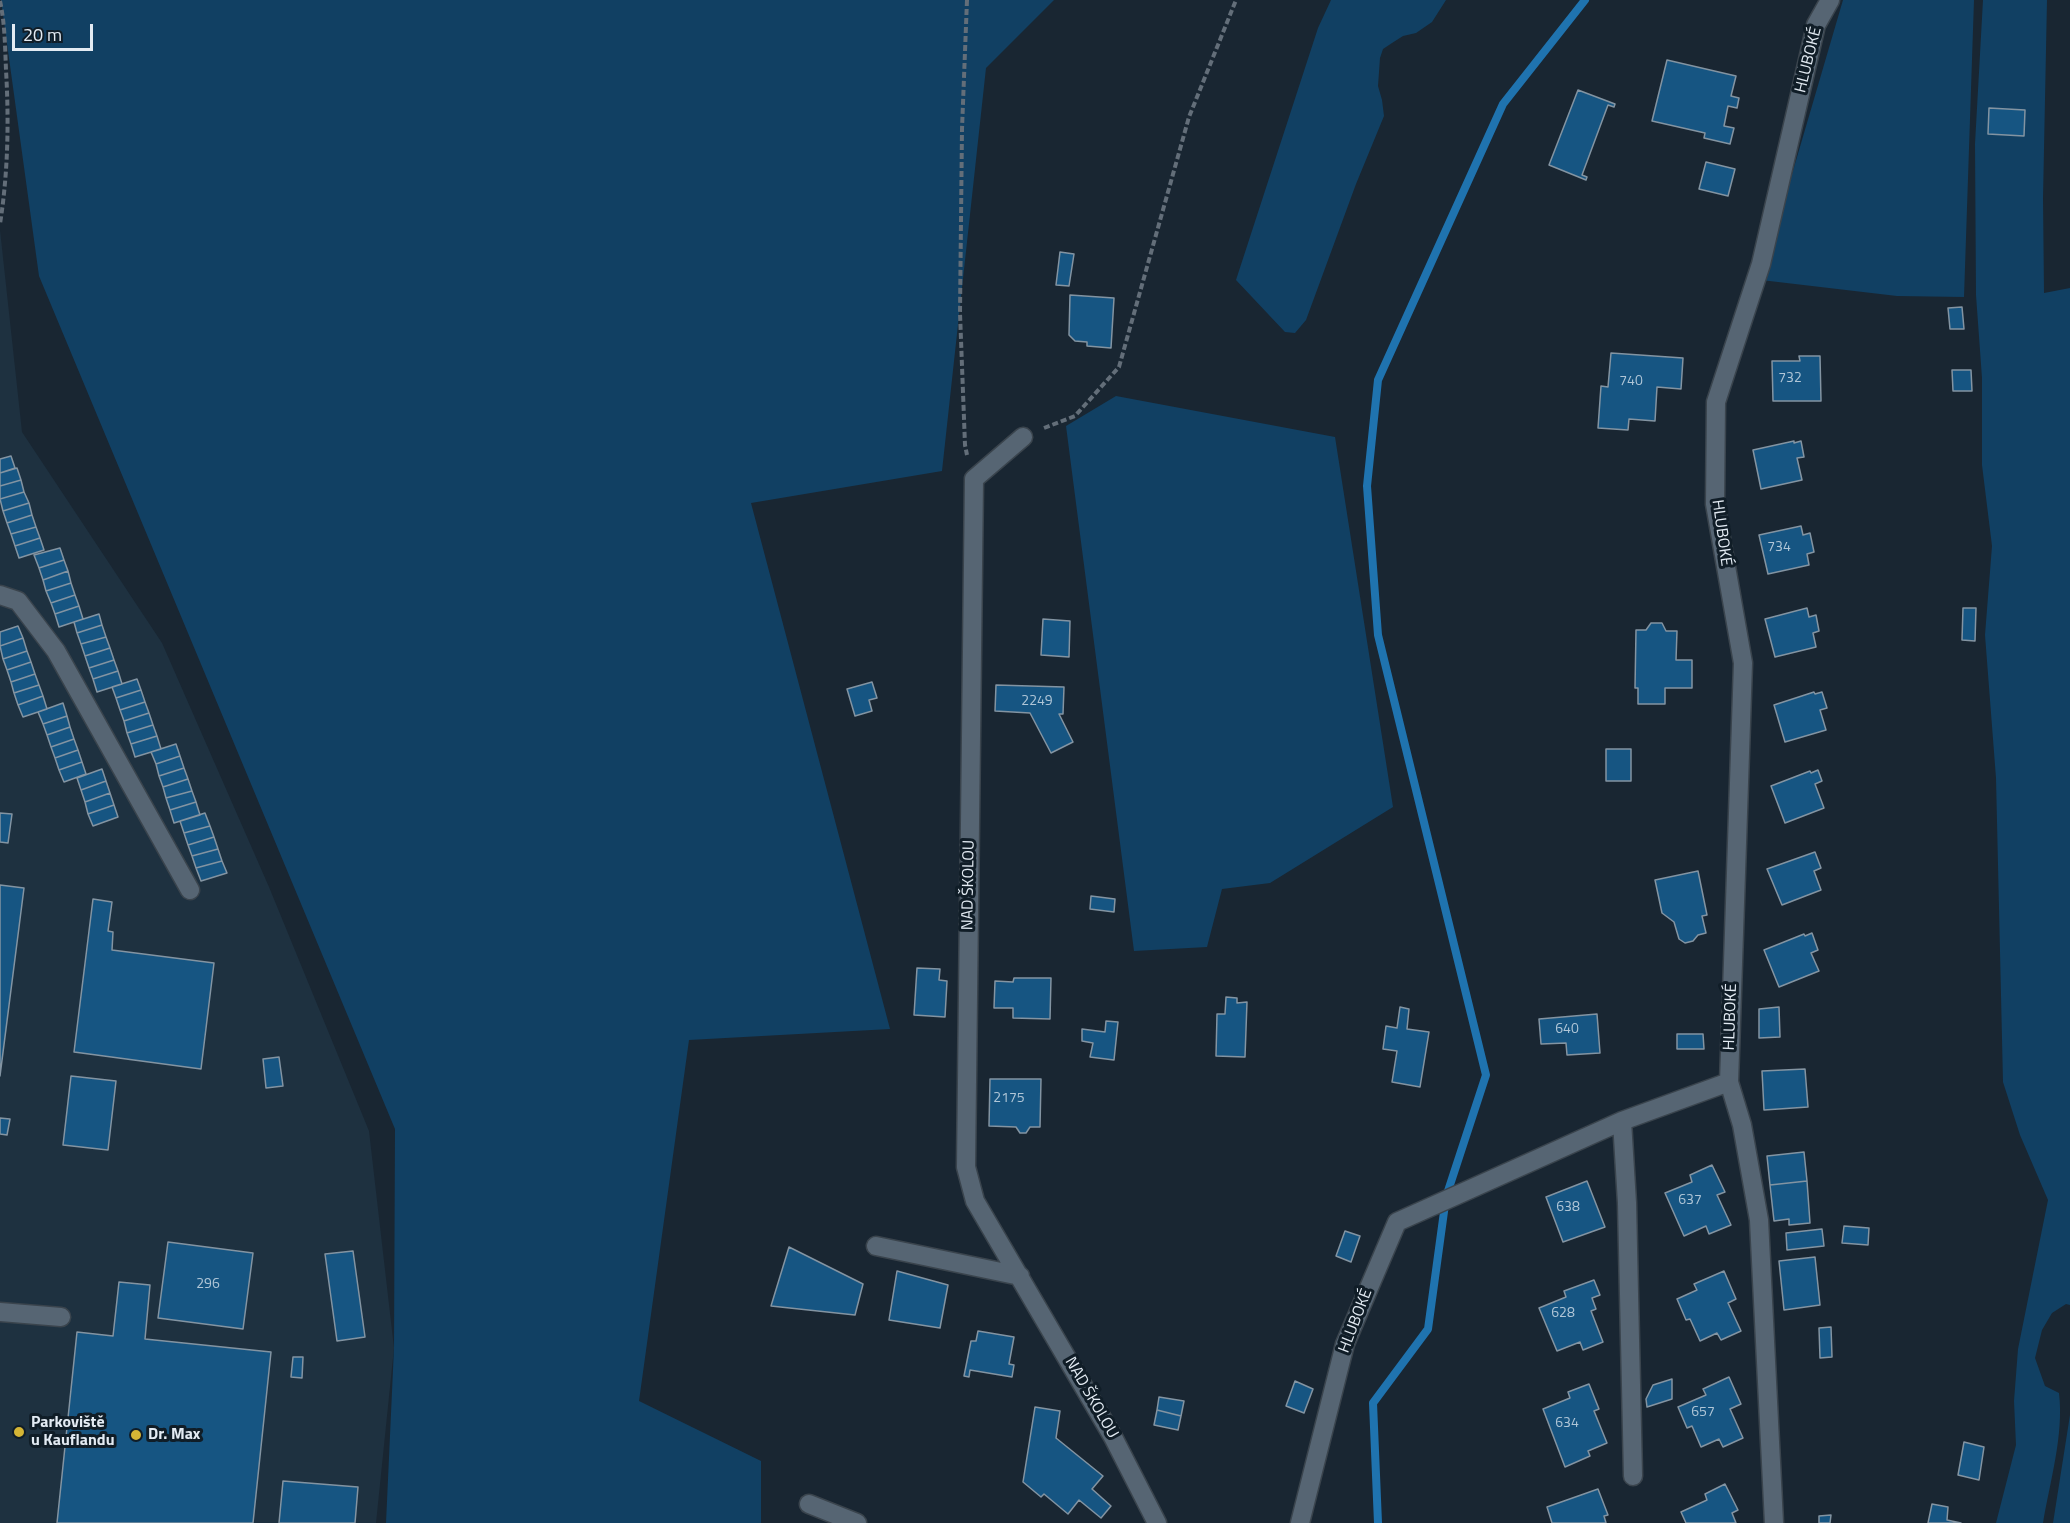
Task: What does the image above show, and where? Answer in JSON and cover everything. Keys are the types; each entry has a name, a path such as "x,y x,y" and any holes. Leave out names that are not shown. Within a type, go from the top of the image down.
{"street":[{"name":"HLUBOKÉ","path":"1774,1523 1759,1220 1742,1125 1729,1082 1743,663 1715,504 1716,402 1761,264 1816,25 1830,0"},
{"path":"974,479 1023,437"},
{"name":"NAD ŠKOLOU","path":"974,479 966,1167 975,1201 1113,1437 1157,1523"},
{"path":"0,595 18,601 56,651 190,890"},
{"name":"HLUBOKÉ","path":"1300,1523 1345,1344 1397,1222 1622,1121 1729,1082"},
{"path":"1622,1121 1627,1203 1633,1476"},
{"path":"876,1246 1020,1276"},
{"path":"0,1312 61,1317"},
{"path":"809,1504 857,1523"}],"path":[{"path":"967,0 962,129 960,313 965,445 974,479"},
{"path":"1023,437 1075,416 1119,367 1189,117 1236,0"},
{"path":"0,1 5,41 8,107 7,156 0,224"}],"shaded area":[{"path":"1,0 1054,0 986,68 942,471 751,503 890,1029 689,1040 639,1401 761,1461 761,1523 386,1523 394,1348 395,1129 39,276"},
{"path":"1331,0 1446,0 1432,22 1416,33 1403,36 1383,49 1378,86 1384,116 1356,184 1306,320 1295,333 1285,332 1236,280 1318,28"},
{"path":"1843,0 1974,0 1964,297 1897,296 1761,280"},
{"path":"1983,0 2047,0 2043,198 2044,293 2070,288 2070,1305 2066,1304 2052,1313 2042,1330 2035,1358 2045,1386 2059,1393 2060,1409 2056,1458 2043,1523 1996,1523 2016,1445 2014,1401 2018,1349 2048,1200 2020,1135 2003,1082 1996,778 1985,635 1992,546 1982,465 1982,378 1976,295 1975,144"},
{"path":"0,230 22,432 162,643 269,887 369,1131 394,1348 376,1523 0,1523"},
{"path":"1116,396 1335,437 1393,807 1270,883 1222,889 1207,947 1134,951 1066,426"},
{"path":"2070,1415 2070,1523 2053,1523"}],"building":[{"path":"1667,60 1736,76 1731,96 1739,98 1737,108 1728,106 1724,126 1734,128 1730,144 1704,138 1705,133 1652,121"},
{"path":"1578,90 1615,104 1614,107 1608,105 1582,175 1587,177 1586,180 1549,165"},
{"path":"1989,108 2025,110 2024,136 1988,134"},
{"path":"1706,162 1735,169 1728,196 1699,189"},
{"path":"1060,252 1074,254 1069,286 1056,285"},
{"path":"1070,295 1114,298 1111,348 1087,346 1087,342 1075,341 1069,335"},
{"path":"1962,307 1964,329 1950,329 1948,308"},
{"path":"1611,353 1683,358 1681,389 1657,387 1655,421 1629,419 1628,430 1598,428 1601,386 1608,387"},
{"path":"1799,356 1820,356 1821,401 1773,401 1772,361 1800,361"},
{"path":"1952,370 1971,370 1972,391 1953,391"},
{"path":"1794,441 1794,443 1801,441 1804,457 1797,458 1802,480 1761,489 1753,450"},
{"path":"11,456 15,468 0,473 0,459"},
{"path":"17,468 21,480 0,486 0,473"},
{"path":"21,480 24,492 0,499 0,486"},
{"path":"24,492 29,503 3,511 0,499"},
{"path":"29,503 32,515 7,523 3,511"},
{"path":"32,515 36,527 11,534 7,523"},
{"path":"1801,526 1803,535 1810,533 1814,552 1807,554 1809,565 1768,574 1759,535"},
{"path":"36,527 40,538 15,546 11,534"},
{"path":"40,538 44,550 19,558 15,546"},
{"path":"60,548 64,560 39,568 34,555"},
{"path":"64,560 68,571 43,580 39,568"},
{"path":"68,571 71,583 46,591 43,580"},
{"path":"71,583 75,595 51,603 46,591"},
{"path":"75,595 79,606 55,614 51,603"},
{"path":"79,606 83,619 59,627 55,614"},
{"path":"1807,608 1809,617 1816,615 1819,631 1813,633 1816,647 1775,657 1765,619"},
{"path":"1963,608 1976,608 1975,641 1962,640"},
{"path":"99,614 102,625 77,633 74,622"},
{"path":"1043,619 1070,621 1069,657 1041,655"},
{"path":"1651,623 1662,623 1666,631 1677,631 1676,660 1692,660 1692,688 1665,688 1665,704 1638,704 1638,688 1635,688 1636,630 1646,630"},
{"path":"102,625 106,637 81,644 77,633"},
{"path":"18,626 23,638 0,646 0,632"},
{"path":"106,637 110,648 85,656 81,644"},
{"path":"23,638 27,651 3,659 0,646"},
{"path":"110,648 114,660 89,668 85,656"},
{"path":"27,651 31,662 7,670 3,659"},
{"path":"114,660 118,671 93,679 89,668"},
{"path":"31,662 35,674 11,682 7,670"},
{"path":"118,671 122,684 97,692 93,679"},
{"path":"35,674 39,685 14,693 11,682"},
{"path":"137,679 141,690 116,698 112,687"},
{"path":"872,682 877,698 869,700 872,711 855,716 847,689"},
{"path":"39,685 43,696 18,705 14,693"},
{"path":"996,685 1064,687 1063,714 1059,714 1073,742 1051,753 1030,713 995,711"},
{"path":"141,690 145,702 120,710 116,698"},
{"path":"1814,692 1815,694 1822,692 1827,708 1820,710 1826,730 1785,742 1774,705"},
{"path":"43,696 47,709 23,717 18,705"},
{"path":"145,702 149,713 124,721 120,710"},
{"path":"63,703 67,716 43,724 38,712"},
{"path":"149,713 153,725 127,733 124,721"},
{"path":"67,716 70,727 47,735 43,724"},
{"path":"153,725 157,736 131,744 127,733"},
{"path":"70,727 74,739 51,747 47,735"},
{"path":"157,736 161,749 135,757 131,744"},
{"path":"74,739 78,750 55,758 51,747"},
{"path":"176,744 180,756 156,764 151,752"},
{"path":"1606,749 1631,749 1631,781 1606,781"},
{"path":"78,750 82,762 59,770 55,758"},
{"path":"180,756 184,768 159,776 156,764"},
{"path":"82,762 86,774 64,782 59,770"},
{"path":"184,768 188,779 163,787 159,776"},
{"path":"102,769 106,781 81,790 77,778"},
{"path":"1818,770 1822,781 1815,784 1824,808 1785,823 1771,786"},
{"path":"188,779 192,791 166,798 163,787"},
{"path":"106,781 110,793 85,802 81,790"},
{"path":"192,791 196,802 170,810 166,798"},
{"path":"110,793 114,805 88,814 85,802"},
{"path":"196,802 200,815 174,823 170,810"},
{"path":"114,805 118,817 93,826 88,814"},
{"path":"0,813 12,814 8,843 0,842"},
{"path":"205,813 210,826 184,833 180,821"},
{"path":"210,826 214,837 188,845 184,833"},
{"path":"214,837 218,849 192,856 188,845"},
{"path":"218,849 222,861 196,868 192,856"},
{"path":"1815,852 1821,868 1814,871 1821,890 1782,905 1767,869"},
{"path":"222,861 227,873 201,881 196,868"},
{"path":"1698,871 1707,915 1702,916 1706,933 1685,943 1679,939 1674,922 1662,913 1655,880"},
{"path":"0,885 24,888 0,1076"},
{"path":"1091,896 1115,899 1114,912 1090,909"},
{"path":"93,899 112,902 108,931 113,932 112,950 214,963 201,1069 74,1052"},
{"path":"1812,933 1818,950 1811,953 1819,971 1779,987 1764,950"},
{"path":"917,968 940,969 939,980 947,981 945,1017 914,1015"},
{"path":"1014,978 1051,978 1050,1019 1013,1018 1013,1008 994,1008 995,981 1013,982"},
{"path":"1226,997 1237,998 1237,1003 1247,1002 1245,1057 1216,1056 1217,1014 1225,1014"},
{"path":"1400,1007 1409,1009 1407,1029 1429,1032 1420,1087 1392,1082 1397,1051 1383,1049 1386,1026 1397,1028"},
{"path":"1779,1007 1780,1037 1759,1038 1759,1009"},
{"path":"1597,1014 1600,1053 1567,1055 1566,1043 1541,1044 1539,1019"},
{"path":"1106,1021 1118,1022 1114,1060 1090,1057 1093,1043 1082,1041 1082,1029 1105,1032"},
{"path":"1677,1034 1703,1034 1704,1049 1677,1049"},
{"path":"279,1057 283,1086 266,1088 263,1059"},
{"path":"1805,1069 1808,1107 1764,1110 1762,1071"},
{"path":"71,1076 116,1081 108,1150 63,1145"},
{"path":"990,1079 1041,1079 1040,1127 1030,1127 1026,1133 1020,1133 1016,1127 989,1126"},
{"path":"0,1118 10,1119 7,1135 0,1134"},
{"path":"1804,1152 1807,1181 1770,1185 1767,1156"},
{"path":"1712,1165 1725,1192 1717,1195 1731,1225 1709,1234 1706,1226 1684,1236 1665,1193 1692,1182 1690,1175"},
{"path":"1587,1181 1605,1227 1563,1242 1546,1197"},
{"path":"1807,1181 1810,1223 1789,1225 1789,1219 1774,1221 1770,1185"},
{"path":"1844,1226 1869,1228 1868,1245 1842,1243"},
{"path":"1822,1229 1824,1246 1787,1250 1786,1233"},
{"path":"1345,1231 1360,1236 1351,1262 1336,1256"},
{"path":"168,1242 253,1253 243,1329 158,1318"},
{"path":"789,1247 863,1284 855,1315 771,1306"},
{"path":"353,1251 365,1337 337,1341 325,1254"},
{"path":"1815,1257 1820,1305 1784,1310 1779,1261"},
{"path":"897,1271 948,1285 940,1328 889,1320"},
{"path":"1724,1271 1736,1299 1728,1303 1741,1331 1721,1340 1717,1333 1700,1341 1690,1319 1686,1320 1677,1299 1697,1290 1694,1284"},
{"path":"1594,1280 1600,1295 1592,1298 1596,1309 1591,1311 1603,1342 1583,1350 1580,1342 1557,1351 1539,1308 1566,1297 1564,1291"},
{"path":"119,1282 150,1285 145,1339 271,1352 253,1523 57,1523 77,1332 113,1336"},
{"path":"1831,1327 1832,1357 1820,1358 1819,1328"},
{"path":"978,1331 1014,1337 1009,1364 1014,1365 1012,1377 970,1370 969,1377 964,1376 971,1341 976,1341"},
{"path":"293,1357 303,1357 302,1378 291,1377"},
{"path":"1729,1377 1741,1404 1730,1409 1743,1438 1723,1447 1719,1439 1701,1447 1692,1426 1687,1428 1678,1407 1706,1395 1703,1389"},
{"path":"1672,1379 1672,1399 1647,1407 1646,1399 1653,1385"},
{"path":"1295,1381 1313,1389 1304,1413 1286,1406"},
{"path":"1589,1384 1599,1409 1594,1411 1607,1443 1588,1451 1590,1456 1565,1467 1543,1409 1570,1398 1568,1392"},
{"path":"1159,1397 1184,1401 1181,1416 1157,1410"},
{"path":"1035,1407 1060,1411 1056,1438 1103,1476 1092,1489 1111,1506 1101,1518 1079,1500 1068,1514 1044,1494 1041,1497 1023,1482"},
{"path":"1157,1410 1181,1416 1178,1430 1154,1425"},
{"path":"1964,1442 1984,1447 1979,1480 1958,1475"},
{"path":"283,1481 358,1487 355,1523 279,1523"},
{"path":"1725,1484 1738,1510 1732,1513 1736,1523 1686,1523 1681,1512 1707,1500 1705,1494"},
{"path":"1598,1489 1608,1515 1604,1516 1606,1523 1552,1523 1547,1507"},
{"path":"1932,1504 1948,1507 1947,1520 1961,1523 1928,1523"},
{"path":"1831,1515 1830,1523 1819,1523 1819,1516"}],"waterway":[{"path":"1378,1523 1373,1403 1428,1329 1446,1197 1486,1075 1378,635 1367,486 1378,380 1503,104 1585,0"}],"place":[{"name":"Parkoviště u Kauflandu","path":"19,1432"},
{"name":"Dr. Max","path":"136,1435"}]}
